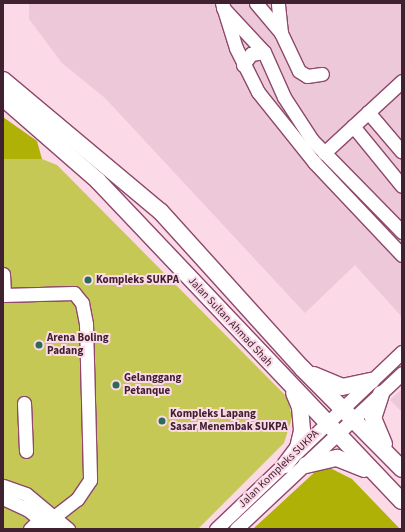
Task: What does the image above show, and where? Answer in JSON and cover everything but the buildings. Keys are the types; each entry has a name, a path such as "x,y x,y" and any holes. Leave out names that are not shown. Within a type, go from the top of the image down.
{"main road":[{"name":"Jalan Sultan Ahmad Shah","path":"3,80 161,212 302,368 399,467"},
{"name":"Jalan Sultan Ahmad Shah","path":"3,98 98,181 284,380 402,501"},
{"path":"302,368 335,385 376,388 374,426 399,467"},
{"path":"284,380 295,396 302,422 298,448 285,465"},
{"path":"306,465 330,457 343,459 383,483"}],"street":[{"path":"259,6 278,3 281,33"},
{"path":"223,5 264,52 292,111 324,153 402,232"},
{"path":"223,5 243,64 258,92 314,162 402,255"},
{"path":"259,6 281,33 299,71 307,76 322,74"},
{"path":"243,64 251,54 264,52"},
{"path":"324,153 402,81"},
{"path":"368,112 402,152"},
{"path":"353,126 402,186"},
{"path":"3,274 4,295 74,293 85,314 92,474 82,494 55,516 41,518 30,529"},
{"path":"376,388 402,352"},
{"path":"376,388 402,373"},
{"name":"Jalan Kompleks SUKPA","path":"216,529 285,465 341,409 376,388"},
{"name":"Jalan Kompleks SUKPA","path":"236,529 338,435 352,420 376,388"},
{"path":"24,403 26,451"},
{"path":"3,486 26,494 55,516 68,529"},
{"path":"3,498 41,518 52,529"}],"shaded area":[{"path":"29,3 402,3 402,317 355,265 305,313 105,98 62,63 29,19"},
{"path":"3,117 37,141 42,159 3,159"},
{"name":"Kompleks SUKPA","path":"3,159 42,159 57,165 288,398 292,418 284,443 198,529 3,529"},
{"path":"402,389 402,412 390,400"},
{"path":"330,468 352,479 400,529 253,529 317,470"}],"place":[{"name":"Kompleks SUKPA","path":"88,280"},
{"name":"Arena Boling Padang","path":"39,345"},
{"name":"Gelanggang Petanque","path":"116,385"},
{"name":"Kompleks Lapang Sasar Menembak SUKPA","path":"162,421"}]}
